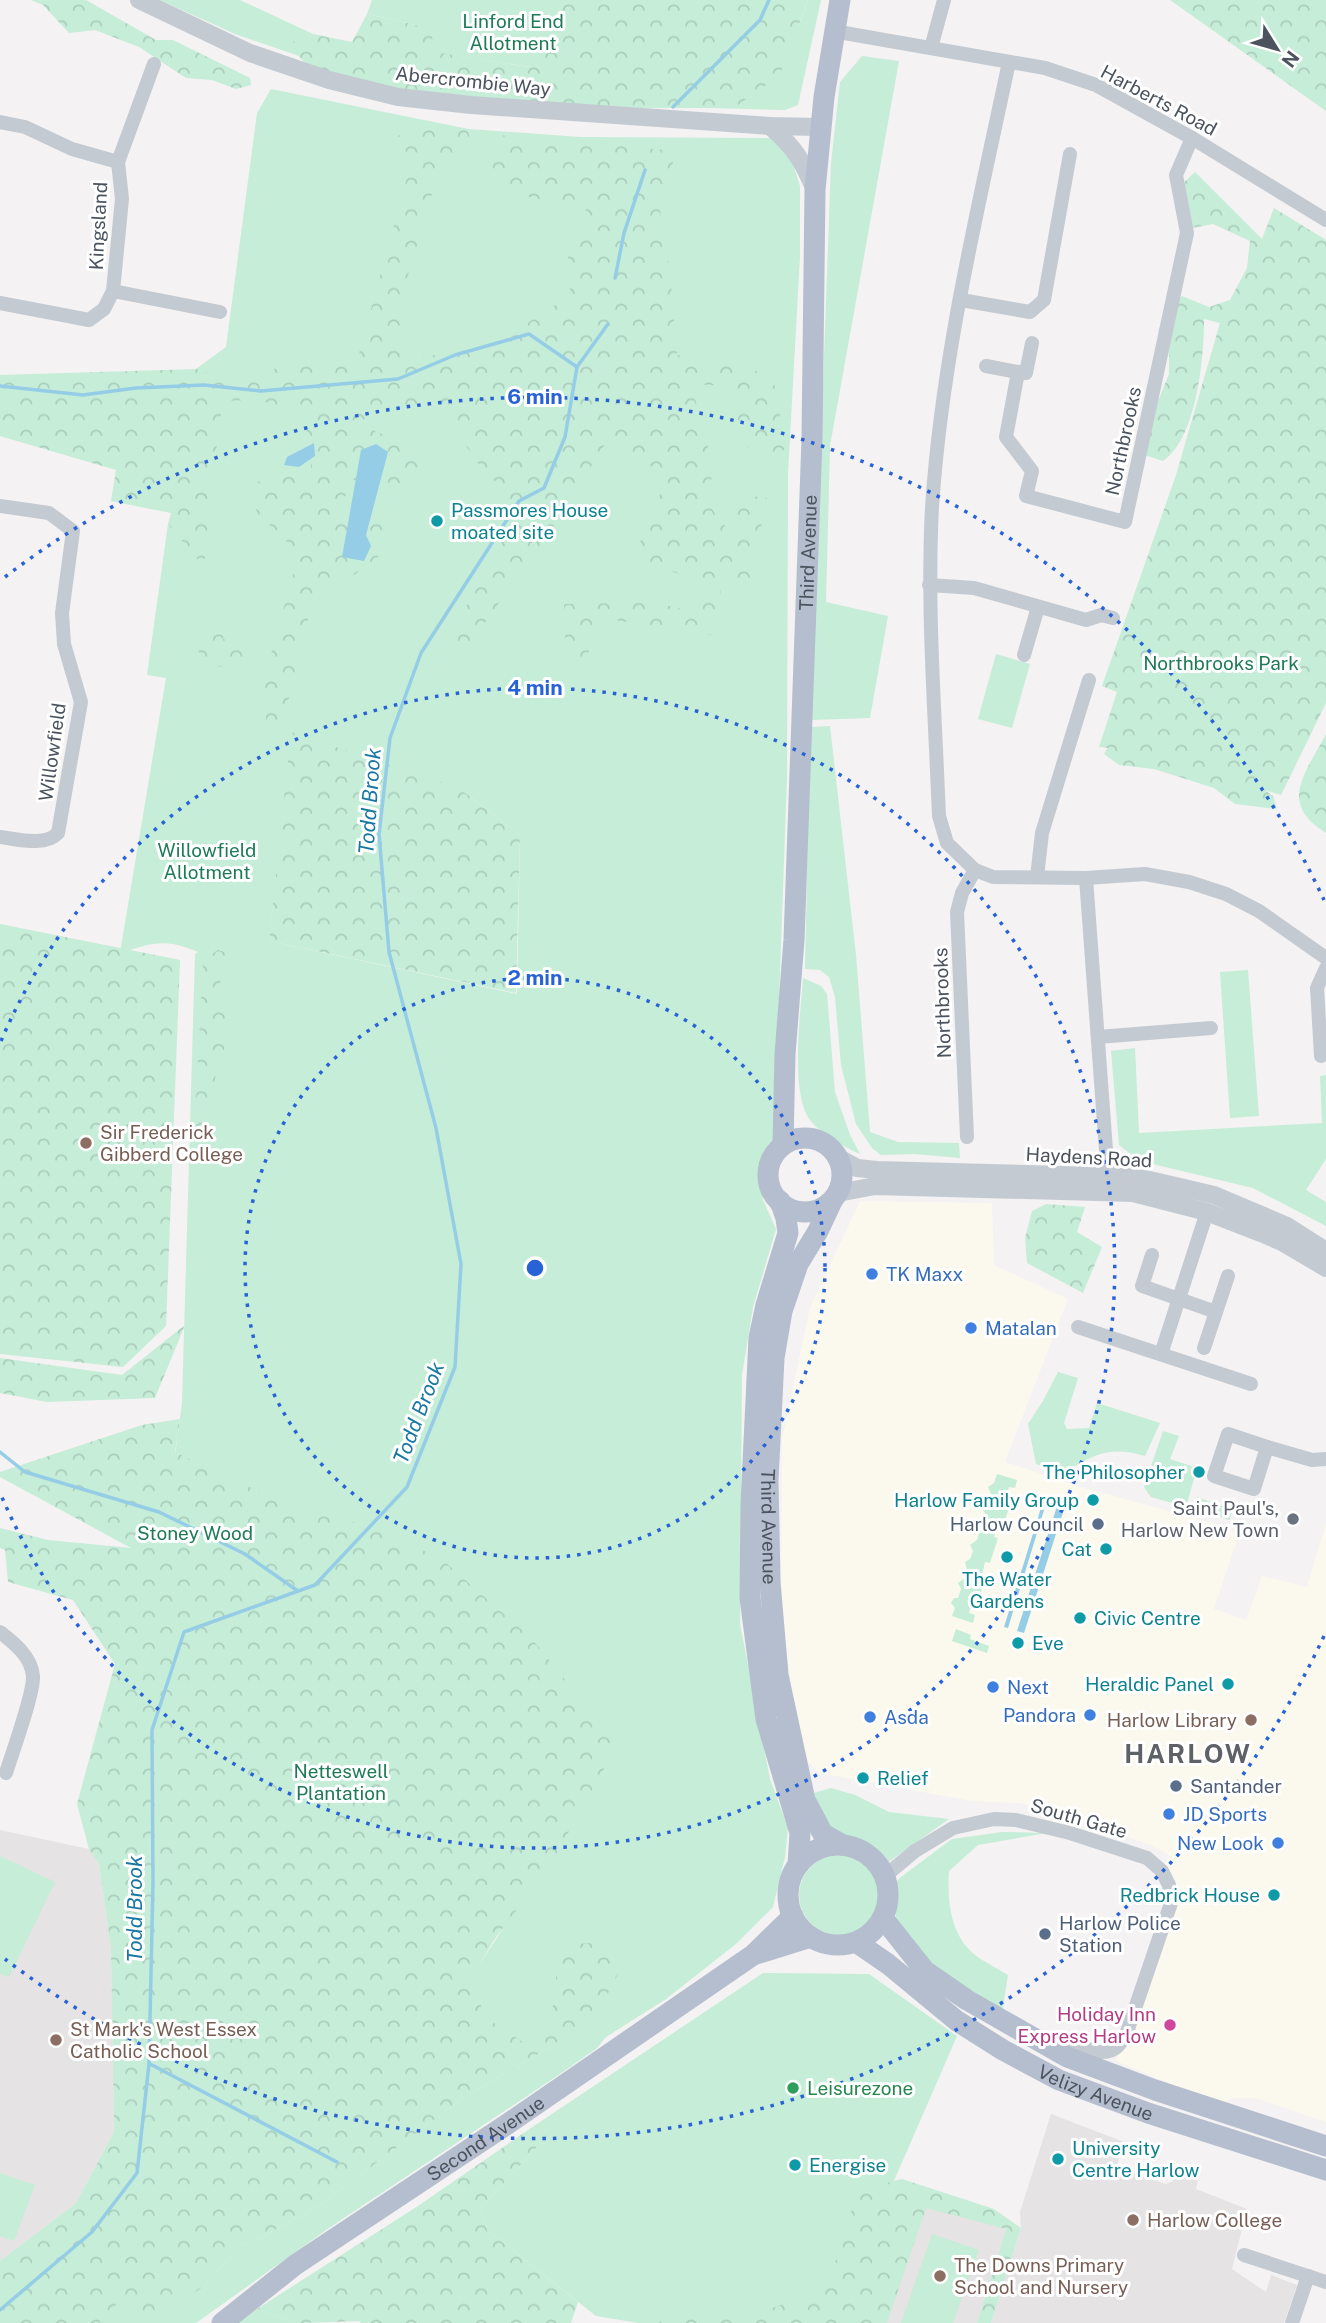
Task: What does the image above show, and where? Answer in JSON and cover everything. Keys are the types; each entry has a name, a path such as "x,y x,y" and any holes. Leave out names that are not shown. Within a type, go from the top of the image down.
{"main road":[{"name":"Third Avenue","path":"783,1145 786,1106 785,1054 794,940 812,439 815,190 820,127 840,0"},
{"path":"786,1106 809,1138"},
{"path":"809,1138 820,1141 838,1157 842,1178 835,1196 824,1206 801,1212 780,1201 769,1183 768,1172 776,1153 783,1145 809,1138"},
{"name":"Third Avenue","path":"835,1196 794,1272 782,1311 775,1358 768,1480 770,1581 778,1675 805,1800 823,1834 843,1845"},
{"name":"Third Avenue","path":"780,1201 788,1233 759,1338 751,1504 750,1598 766,1719 800,1833 798,1865"},
{"path":"843,1845 871,1857 885,1877 888,1897 883,1918 873,1932 856,1942 831,1945 804,1932 793,1916 788,1895 798,1865 822,1848 843,1845"},
{"name":"Second Avenue","path":"222,2323 295,2265 506,2125 753,1955 793,1916"},
{"name":"Velizy Avenue","path":"883,1918 925,1970 967,2000 1067,2057 1155,2090 1326,2146"},
{"name":"Second Avenue","path":"753,1955 811,1937"},
{"name":"Velizy Avenue","path":"856,1942 888,1964 957,2021 1059,2080 1148,2113 1326,2170"}],"street":[{"name":"Abercrombie Way","path":"139,0 250,53 329,80 398,97 471,105 770,126 820,127"},
{"path":"931,48 944,0"},
{"name":"Harberts Road","path":"833,31 1045,68 1096,85 1192,138 1326,220"},
{"path":"1009,62 951,345 932,505 929,585 939,816 947,843 975,870 993,877 1086,878 1145,874 1189,882 1214,890 1259,911 1326,958"},
{"name":"Kingsland","path":"0,303 89,320 104,309 113,291 122,199 118,162 154,64"},
{"name":"Kingsland","path":"0,122 25,127 72,149 118,162"},
{"path":"770,126 791,144 815,190"},
{"name":"Northbrooks","path":"1032,343 1026,373 1018,372 1006,437 1032,471 1026,496 1125,522 1187,233 1176,175 1192,138"},
{"path":"961,300 1031,312 1044,300 1070,154"},
{"name":"Kingsland","path":"113,291 220,312"},
{"path":"986,366 1018,372"},
{"name":"Willowfield","path":"0,506 49,513 73,531 62,613 64,644 81,702 58,833 53,838 39,841 0,837"},
{"path":"929,585 974,588 1086,620 1101,615 1113,618"},
{"path":"1024,654 1038,607"},
{"path":"1037,877 1042,833 1089,680"},
{"name":"Northbrooks","path":"967,1137 957,912 962,893 975,870"},
{"path":"1086,878 1108,1184"},
{"path":"1321,1056 1317,988 1326,968"},
{"path":"1098,1037 1210,1028"},
{"name":"Haydens Road","path":"838,1157 857,1168 1108,1184 1207,1212 1282,1242 1326,1268"},
{"name":"Haydens Road","path":"835,1196 875,1186 1108,1184 1137,1178 1214,1195 1287,1226 1326,1251"},
{"path":"1161,1354 1207,1212"},
{"path":"1152,1255 1142,1286 1216,1312"},
{"path":"1204,1348 1228,1276"},
{"path":"1078,1327 1251,1384"},
{"path":"1267,1447 1312,1460 1326,1460"},
{"path":"0,1632 22,1650 33,1675 6,1773"},
{"name":"South Gate","path":"885,1877 915,1851 953,1828 994,1819 1016,1820 1049,1827 1147,1858 1162,1871 1169,1885 1171,1903 1127,2032 1120,2045 1100,2052 1075,2047 1015,2027"},
{"path":"1244,2255 1326,2282"},
{"path":"1292,2323 1308,2276"}],"shaded area":[{"path":"860,1201 992,1203 994,1265 1068,1299 1005,1462 1081,1487 1231,1528 1237,1540 1214,1609 1246,1620 1262,1576 1307,1587 1326,1523 1326,2122 1256,2098 1233,2098 1218,2104 1116,2061 1163,1926 1169,1885 1162,1871 1169,1855 1150,1845 1065,1815 1020,1803 972,1801 820,1773 800,1754 781,1607 782,1439 810,1308"},
{"name":"St Mark's West Essex Catholic School","path":"0,1830 89,1849 99,1864 111,1948 114,2132 76,2203 0,2261"},
{"name":"Harlow College","path":"1051,2114 1124,2142 1116,2168 1166,2184 1173,2181 1180,2168 1199,2175 1196,2189 1247,2209 1232,2269 1266,2292 1271,2275 1297,2285 1284,2323 991,2323 1021,2228 1020,2212"},
{"name":"The Downs Primary School and Nursery","path":"914,2201 1006,2229 977,2323 873,2323"}],"green space":[{"path":"31,0 86,0 156,40 173,40 250,78 251,85 236,89 212,80 186,78 139,47 95,30 69,33 43,5"},
{"path":"160,0 240,0 313,34 288,44 299,56 235,34"},
{"name":"Linford End Allotment","path":"372,0 567,0 530,67 434,52 430,33 416,25 367,14"},
{"path":"567,0 808,0 780,75 734,108 638,108 407,93 310,68 287,44 313,34 352,42 367,14 416,25 431,33 435,52 529,67"},
{"path":"808,0 821,0 798,105 785,110 673,107 734,108 799,25"},
{"path":"1170,0 1326,0 1326,111"},
{"path":"862,56 899,61 830,446 826,602 888,616 870,718 811,720 831,163 840,82"},
{"name":"Willowfield Allotment","path":"271,89 468,129 581,137 776,138 789,152 800,186 800,256 788,474 787,777 774,1141 758,1172 763,1200 776,1229 753,1307 742,1375 740,1624 770,1779 788,1828 785,1857 773,1907 736,1944 666,1999 606,2037 597,2048 557,2076 329,2228 196,2323 98,2323 117,2304 204,2286 239,2246 264,2236 323,2203 463,2098 564,2039 557,2009 535,2052 492,2039 460,1994 517,1907 339,1531 175,1455 182,1403 195,954 198,952 176,945 159,944 120,953 166,678 147,675 168,524 188,546 196,369 226,347 257,113","holes":["292,733 463,791 520,835 517,994 269,941"]},
{"path":"423,120 468,129 472,155 441,163 402,296 399,341 423,357 486,346 543,314 570,294 568,254 585,217 586,208 519,195 478,172 498,135 677,151 659,203 670,272 677,355 725,359 773,377 786,448 769,462 736,439 731,386 691,384 712,462 711,508 732,535 735,494 767,498 750,580 722,576 717,636 602,618 585,661 566,659 564,604 652,602 704,614 697,579 646,564 639,535 670,475 626,455 607,441 546,538 465,650 443,647 500,547 509,495 481,468 444,413 404,407 356,422 423,453 419,485 352,480 340,509 381,524 388,549 354,575 317,583 281,730 267,728 263,683 299,553 258,514 246,485 311,467 310,435 288,409 259,400 223,401 204,567 168,524 171,513 111,501 116,470 0,436 0,375 196,369 244,385 286,363 331,367 358,357 412,159 395,138"},
{"name":"Northbrooks Park","path":"1195,172 1262,239 1274,208 1326,240 1326,703 1281,795 1265,790 1273,796 1277,809 1235,804 1214,788 1154,769 1119,765 1104,754 1108,748 1099,747 1117,692 1102,686 1176,475 1220,323 1204,319 1200,375 1191,416 1175,450 1163,461 1141,454 1142,441 1169,374 1169,337 1158,330 1182,296 1209,307 1230,300 1247,268 1250,241 1213,224 1192,228 1177,189"},
{"path":"200,632 224,634 223,639 255,644 252,663 232,669 198,662"},
{"path":"996,654 1030,664 1012,728 978,719"},
{"path":"830,726 856,955 870,1132 898,1142 959,1143 960,1158 915,1154 881,1155 872,1148 856,1124 841,1065 835,997 829,977 820,970 805,969 810,727"},
{"path":"291,732 459,788 520,835 516,993 269,941"},
{"path":"1326,734 1326,833 1311,822 1299,799 1304,775"},
{"name":"Sir Frederick Gibberd College","path":"0,924 180,960 166,1326 123,1367 0,1354"},
{"path":"218,950 230,954 219,973 228,1036 207,1105 207,1138 193,1160 203,960"},
{"path":"1248,970 1259,1116 1230,1118 1220,972"},
{"path":"803,978 821,986 827,994 835,1092 850,1135 860,1154 821,1131 804,1109 798,1073"},
{"path":"1135,1048 1139,1133 1322,1123 1320,1076 1326,1075 1326,1159 1306,1190 1326,1202 1326,1226 1253,1188 1140,1161 1119,1145 1111,1051"},
{"path":"1046,1204 1085,1207 1077,1232 1102,1247 1083,1293 1027,1263 1025,1238 1032,1211"},
{"path":"185,1325 155,1398 47,1402 0,1393 0,1358 122,1375"},
{"path":"1058,1372 1078,1378 1064,1423 1067,1429 1089,1428 1097,1403 1160,1423 1145,1456 1124,1452 1098,1455 1070,1469 1071,1476 1036,1464 1028,1424"},
{"name":"Netteswell Plantation","path":"180,1419 175,1452 220,1475 310,1512 387,1530 446,1563 531,1638 618,1744 549,1867 494,1940 469,1982 488,2019 526,2044 552,2014 558,1961 575,1944 613,1942 621,1968 601,2007 564,2039 463,2098 323,2203 264,2236 239,2246 204,2286 157,2320 117,2304 99,2323 0,2323 0,2261 76,2203 114,2132 111,1948 99,1864 89,1849 77,1804 115,1664 73,1600 8,1582 5,1550 0,1548 0,1528 48,1540 131,1548 0,1477 0,1472 142,1425"},
{"path":"1163,1431 1179,1436 1170,1459 1197,1468 1186,1507 1151,1497 1144,1487"},
{"name":"The Water Gardens","path":"997,1474 1017,1480 1015,1488 1009,1487 1006,1499 1011,1501 1003,1527 997,1525 994,1537 998,1538 990,1563 985,1562 982,1575 986,1577 978,1601 973,1600 969,1613 975,1615 973,1623 952,1616 955,1608 951,1603 954,1598 958,1598 961,1589 958,1583 965,1578 965,1562 970,1559 973,1551 970,1545 977,1540 979,1533 976,1525 983,1521 985,1513 981,1507 989,1502 991,1494 988,1487 994,1483"},
{"path":"1197,1497 1233,1510 1229,1520 1193,1507"},
{"path":"956,1629 971,1635 970,1639 989,1646 987,1653 952,1641"},
{"path":"831,1788 855,1795 889,1812 949,1819 887,1863 869,1846 841,1837 819,1820 814,1793"},
{"path":"1002,1832 1046,1833 978,1845 949,1871 950,1905 960,1937 974,1954 1008,1975 1003,2007 998,2016 947,1980 897,1925 893,1885 952,1839"},
{"path":"839,1855 854,1858 867,1867 876,1880 879,1895 876,1910 867,1923 854,1932 839,1935 824,1932 811,1923 802,1910 799,1895 802,1880 811,1867 824,1858"},
{"path":"0,1856 55,1882 9,1977 0,1974"},
{"path":"763,1973 869,1974 957,2036 832,2323 638,2323 596,2316 487,2230 481,2208 546,2137 528,2130"},
{"path":"528,2130 547,2136 481,2208 487,2230 578,2302 571,2323 300,2323 257,2309 418,2206"},
{"path":"0,2173 35,2185 14,2241 0,2236"},
{"path":"902,2179 994,2209 1021,2228 991,2323 977,2323 1006,2229 926,2208 887,2323 659,2323 665,2316 748,2317 816,2292 830,2279 858,2190"},
{"path":"932,2234 979,2250 953,2323 901,2323"},
{"path":"257,2309 300,2323 238,2323"}],"water":[{"path":"314,443 315,456 299,467 284,465 287,457"},
{"path":"376,444 388,452 366,535 371,546 364,561 342,557 361,450"},
{"path":"1045,1495 1048,1497 1008,1628 1004,1627"},
{"path":"1059,1500 1066,1503 1024,1633 1017,1631"}],"waterway":[{"path":"673,107 760,20 769,0"},
{"name":"Todd Brook","path":"615,278 624,233 645,170"},
{"name":"Todd Brook","path":"0,2310 92,2232 137,2173 149,2064 153,1882 152,1730 184,1632 315,1585 407,1487 455,1367 461,1264 436,1128 389,952 379,834 390,738 421,653 519,501 544,488 565,437 577,367 608,324"},
{"path":"0,386 83,395 136,388 204,385 261,391 398,379 455,355 529,334 577,367"},
{"path":"0,1452 25,1472 159,1512 245,1554 298,1591"},
{"path":"150,2064 337,2162"}],"place":[{"name":"Passmores House moated site","path":"437,521"},
{"name":"Sir Frederick Gibberd College","path":"86,1143"},
{"name":"TK Maxx","path":"872,1274"},
{"name":"Matalan","path":"971,1328"},
{"name":"The Philosopher","path":"1199,1472"},
{"name":"Harlow Family Group","path":"1093,1500"},
{"name":"Saint Paul's, Harlow New Town","path":"1293,1519"},
{"name":"Harlow Council","path":"1098,1524"},
{"name":"Cat","path":"1106,1549"},
{"name":"The Water Gardens","path":"1007,1557"},
{"name":"Civic Centre","path":"1080,1618"},
{"name":"Eve","path":"1018,1643"},
{"name":"Heraldic Panel","path":"1228,1684"},
{"name":"Next","path":"993,1687"},
{"name":"Pandora","path":"1090,1715"},
{"name":"Asda","path":"870,1717"},
{"name":"Harlow Library","path":"1251,1720"},
{"name":"Relief","path":"863,1778"},
{"name":"Santander","path":"1176,1786"},
{"name":"JD Sports","path":"1169,1814"},
{"name":"New Look","path":"1278,1843"},
{"name":"Redbrick House","path":"1274,1895"},
{"name":"Harlow Police Station","path":"1045,1934"},
{"name":"Holiday Inn Express Harlow","path":"1170,2025"},
{"name":"St Mark's West Essex Catholic School","path":"56,2040"},
{"name":"Leisurezone","path":"793,2088"},
{"name":"University Centre Harlow","path":"1058,2159"},
{"name":"Energise","path":"795,2165"},
{"name":"Harlow College","path":"1133,2220"},
{"name":"The Downs Primary School and Nursery","path":"940,2276"}],"district":[{"name":"HARLOW","path":"1188,1754"}],"park label":[{"name":"Stoney Wood","path":"195,1533"}]}
